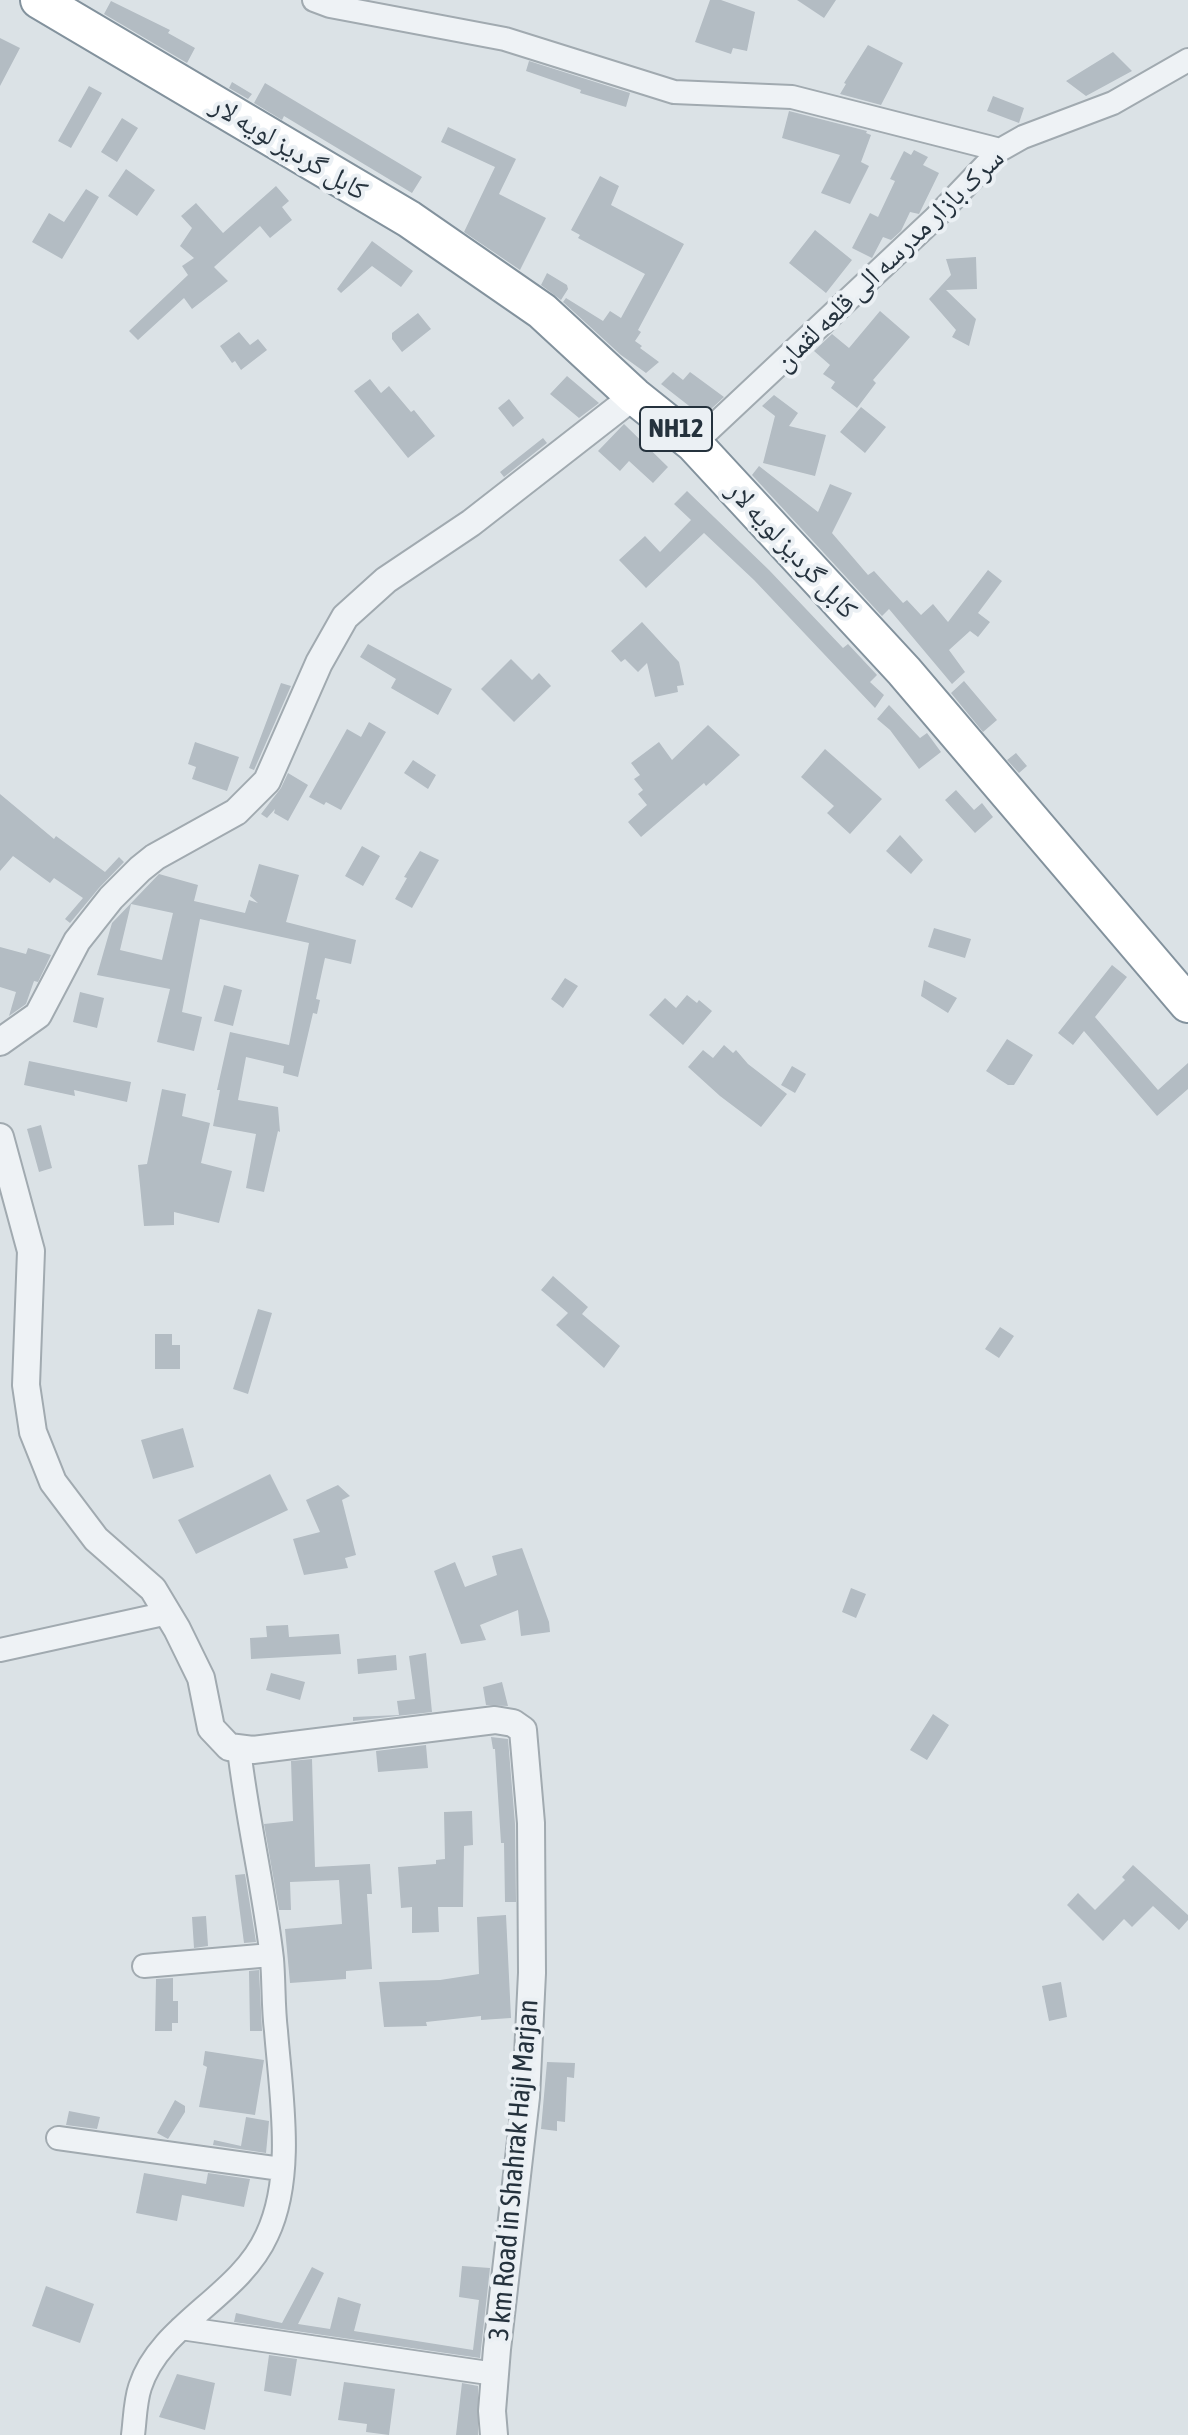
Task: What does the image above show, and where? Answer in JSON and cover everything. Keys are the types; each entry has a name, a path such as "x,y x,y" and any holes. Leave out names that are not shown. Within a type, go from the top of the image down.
{"highway":[{"name":"کابل گردیز لویه لار","path":"39,0 409,219 542,311 634,396 694,444 904,671 1188,1004"}],"street":[{"path":"314,0 330,6 505,39 674,92 792,97 1000,150"},
{"name":"سرک بازار مدرسه الی قلعه لقمان","path":"694,444 935,218 1000,150 1023,137 1113,103 1188,60"},
{"path":"0,1042 38,1015 77,941 111,898 140,869 155,857 236,812 267,781 319,663 345,617 386,580 471,523 634,396"},
{"path":"0,1137 31,1251 26,1385 33,1432 53,1482 96,1539 153,1589 201,1678 211,1728 229,1747 239,1749 271,1955 282,2082 278,2208 267,2237 235,2282 181,2328 147,2371 139,2388 133,2435"},
{"path":"0,1650 168,1613"},
{"name":"3 km Road in Shahrak Haji Marjan","path":"239,1749 348,1740 495,1720 513,1723 523,1730 531,1823 532,1973 526,2097 495,2374 494,2435"},
{"path":"144,1966 271,1955"},
{"path":"58,2138 281,2169"},
{"path":"181,2328 495,2374"}],"building":[{"path":"710,0 721,0 755,12 747,51 733,48 731,54 695,42"},
{"path":"797,0 836,0 824,18"},
{"path":"111,1 170,30 168,33 195,48 187,63 104,14"},
{"path":"0,38 20,48 0,86"},
{"path":"868,45 903,63 881,105 840,94"},
{"path":"1113,52 1132,71 1086,96 1066,81"},
{"path":"529,61 630,93 626,107 580,93 581,90 526,71"},
{"path":"232,82 252,94 248,99 229,88"},
{"path":"265,83 422,177 412,193 284,116 282,120 254,103"},
{"path":"89,86 102,93 71,148 58,141"},
{"path":"993,96 1024,108 1019,123 987,111"},
{"path":"789,111 867,131 871,135 861,162 869,166 850,204 821,193 840,155 782,138"},
{"path":"122,118 138,128 117,162 101,152"},
{"path":"448,127 516,159 499,194 546,218 520,270 464,232 495,167 441,142"},
{"path":"914,150 928,157 923,165 939,173 919,214 910,212 901,231 891,240 883,237 872,258 852,248 870,213 878,217 895,181 890,179 904,151 911,155"},
{"path":"126,169 155,190 137,216 108,196"},
{"path":"600,176 619,186 611,205 684,244 638,330 641,332 635,341 659,362 646,373 621,355 563,302 566,298 603,321 610,311 621,318 645,274 578,238 580,235 571,230"},
{"path":"276,186 289,201 282,207 292,220 270,238 260,226 214,267 228,281 192,309 184,298 138,340 129,331 188,275 182,266 194,258 180,246 192,228 181,216 196,203 223,233"},
{"path":"86,189 99,197 62,259 32,242 49,213 64,222"},
{"path":"815,230 852,260 826,293 789,263"},
{"path":"372,241 413,271 401,287 372,266 341,293 337,289"},
{"path":"976,257 977,289 946,290 976,319 969,346 952,337 956,330 929,299 951,275 946,259"},
{"path":"547,273 567,285 568,289 561,300 541,285"},
{"path":"880,311 910,337 873,380 876,383 857,408 831,388 835,382 823,374 830,365 814,351 832,334 849,348"},
{"path":"418,313 431,329 402,352 392,339 392,333"},
{"path":"239,332 250,345 258,339 267,350 241,370 220,346"},
{"path":"673,372 683,380 690,372 724,397 698,421 690,414 693,409 661,384"},
{"path":"567,376 599,403 579,418 550,394"},
{"path":"370,379 381,393 389,386 435,436 408,458 354,391"},
{"path":"774,395 798,413 789,426 826,435 815,476 763,463 775,416 762,406"},
{"path":"509,399 524,418 513,427 498,408"},
{"path":"861,407 886,427 865,453 840,432"},
{"path":"624,424 668,467 653,483 629,461 620,471 598,451"},
{"path":"543,438 547,443 504,477 500,472"},
{"path":"759,466 818,512 830,484 852,493 832,533 868,575 874,571 903,603 907,600 921,615 933,604 948,622 988,570 1002,581 978,613 990,622 978,637 970,631 949,650 965,672 952,684 889,609 882,616 752,475"},
{"path":"687,491 769,570 843,648 848,644 877,675 870,682 884,695 875,708 754,580 704,533 646,588 619,560 645,536 660,552 691,520 674,504"},
{"path":"642,622 679,662 684,685 677,686 678,692 655,697 647,663 638,672 625,659 621,662 611,651"},
{"path":"368,644 452,689 438,715 391,688 396,679 360,657"},
{"path":"511,659 532,680 539,673 551,686 514,722 481,689"},
{"path":"964,681 997,720 983,732 951,693"},
{"path":"281,683 291,686 254,770 249,768"},
{"path":"889,705 920,738 927,733 941,752 919,769 890,730 877,719"},
{"path":"369,722 386,732 341,810 309,797 347,729 361,737"},
{"path":"708,725 740,755 641,837 628,822 647,805 638,794 643,790 634,779 640,775 631,763 659,742 672,760"},
{"path":"195,742 239,757 227,791 192,779 196,767 188,764"},
{"path":"825,749 882,799 850,834 827,813 834,806 801,777"},
{"path":"1016,753 1027,766 1019,773 1007,760"},
{"path":"413,760 436,775 428,789 404,773"},
{"path":"288,773 308,785 288,821 274,813 275,809 267,818 261,814 281,788"},
{"path":"956,790 974,810 982,803 993,817 975,833 945,800"},
{"path":"0,794 54,839 56,836 105,872 119,857 124,862 70,923 65,919 83,898 54,878 50,883 13,856 0,871"},
{"path":"900,835 923,860 911,874 886,851"},
{"path":"362,846 380,856 363,886 345,876"},
{"path":"420,851 439,860 412,908 395,899"},
{"path":"259,864 299,875 286,922 356,940 351,964 325,958 316,999 320,1000 317,1014 313,1013 298,1077 283,1073 284,1066 246,1057 238,1100 278,1107 280,1132 264,1192 246,1188 256,1134 213,1126 220,1090 217,1090 230,1032 289,1045 309,943 200,919 182,1012 202,1017 194,1051 157,1042 170,989 97,975 112,923 159,874 198,885 194,901 245,913 249,900 258,903 250,896","holes":["131,904 173,913 162,960 120,950"]},
{"path":"934,928 971,939 965,958 928,947"},
{"path":"0,947 26,954 28,948 51,955 38,982 34,981 26,1004 9,1016 16,992 0,987"},
{"path":"1112,965 1127,977 1095,1017 1158,1090 1188,1063 1188,1089 1157,1116 1084,1031 1073,1045 1058,1033"},
{"path":"565,978 578,986 563,1008 551,999"},
{"path":"924,980 957,998 948,1013 921,996"},
{"path":"224,985 242,990 233,1026 214,1021"},
{"path":"80,992 104,998 97,1028 73,1022"},
{"path":"687,995 712,1011 683,1045 649,1015 665,998 676,1008"},
{"path":"1007,1039 1033,1055 1014,1085 1008,1085 986,1071"},
{"path":"724,1045 733,1053 736,1050 748,1064 787,1094 761,1127 688,1067 703,1050 713,1058"},
{"path":"29,1061 131,1082 127,1102 74,1090 75,1096 24,1085"},
{"path":"792,1066 806,1074 795,1093 781,1085"},
{"path":"162,1089 186,1094 182,1116 210,1123 201,1163 232,1171 219,1223 174,1212 174,1225 144,1226 138,1165 147,1164"},
{"path":"41,1125 52,1168 39,1172 27,1129"},
{"path":"553,1276 588,1307 582,1314 620,1346 604,1368 556,1325 568,1313 541,1290"},
{"path":"258,1309 272,1313 248,1394 233,1389"},
{"path":"1000,1327 1014,1336 999,1358 985,1349"},
{"path":"155,1334 172,1334 172,1345 180,1345 180,1369 155,1369"},
{"path":"183,1428 194,1467 153,1479 141,1440"},
{"path":"270,1474 288,1510 196,1554 178,1520"},
{"path":"338,1485 350,1496 342,1500 356,1555 345,1558 348,1568 304,1575 293,1539 320,1532 306,1500"},
{"path":"522,1548 550,1632 521,1636 518,1610 480,1625 486,1640 461,1644 434,1571 455,1562 465,1587 497,1575 492,1556"},
{"path":"851,1588 866,1594 856,1618 842,1612"},
{"path":"288,1625 289,1637 339,1634 341,1654 251,1659 250,1638 267,1637 266,1626"},
{"path":"426,1653 432,1712 353,1721 353,1717 399,1715 397,1701 415,1699 409,1656"},
{"path":"396,1655 397,1670 358,1674 357,1659"},
{"path":"271,1673 305,1682 300,1700 266,1690"},
{"path":"502,1682 508,1706 486,1705 483,1687"},
{"path":"933,1714 949,1725 927,1760 910,1750"},
{"path":"491,1737 508,1739 515,1824 516,1902 505,1902 504,1843 501,1843 495,1749"},
{"path":"426,1745 428,1768 378,1772 376,1751"},
{"path":"312,1759 315,1867 370,1864 372,1894 367,1894 372,1969 346,1971 346,1979 290,1983 285,1929 342,1924 339,1880 290,1882 291,1910 279,1910 264,1824 293,1821 291,1761"},
{"path":"472,1811 473,1845 464,1846 463,1907 438,1907 439,1932 412,1933 412,1907 401,1908 398,1867 436,1864 436,1860 445,1859 444,1812"},
{"path":"1133,1865 1188,1915 1188,1920 1179,1930 1153,1906 1132,1927 1124,1919 1103,1941 1067,1905 1078,1893 1095,1910 1125,1880 1122,1877"},
{"path":"245,1874 256,1942 244,1943 235,1875"},
{"path":"506,1915 511,2018 481,2020 481,2016 426,2022 427,2026 384,2027 379,1982 440,1980 479,1974 477,1917"},
{"path":"206,1916 208,1946 194,1948 192,1917"},
{"path":"259,1970 262,2031 250,2031 249,1971"},
{"path":"173,1978 173,2001 178,2001 178,2023 172,2023 172,2031 155,2031 156,1979"},
{"path":"1061,1982 1067,2017 1049,2021 1042,1986"},
{"path":"205,2051 264,2060 255,2115 199,2107 207,2067 203,2065"},
{"path":"547,2062 575,2063 574,2078 567,2077 565,2122 557,2121 557,2131 541,2129"},
{"path":"175,2100 185,2106 185,2112 168,2139 157,2133"},
{"path":"69,2111 100,2117 97,2129 66,2125"},
{"path":"246,2117 269,2121 266,2153 213,2145 214,2140 241,2146"},
{"path":"144,2173 206,2184 208,2173 250,2179 244,2207 182,2195 177,2221 136,2213"},
{"path":"462,2266 490,2268 480,2358 234,2322 236,2313 282,2323 312,2267 324,2273 298,2324 330,2329 338,2297 361,2304 354,2331 473,2350 479,2300 459,2297"},
{"path":"46,2286 94,2304 80,2343 32,2326"},
{"path":"269,2355 297,2359 291,2396 264,2391"},
{"path":"177,2374 215,2383 205,2430 159,2417"},
{"path":"344,2382 395,2389 389,2435 366,2432 367,2424 338,2420"},
{"path":"462,2383 478,2386 478,2435 456,2435"}]}
